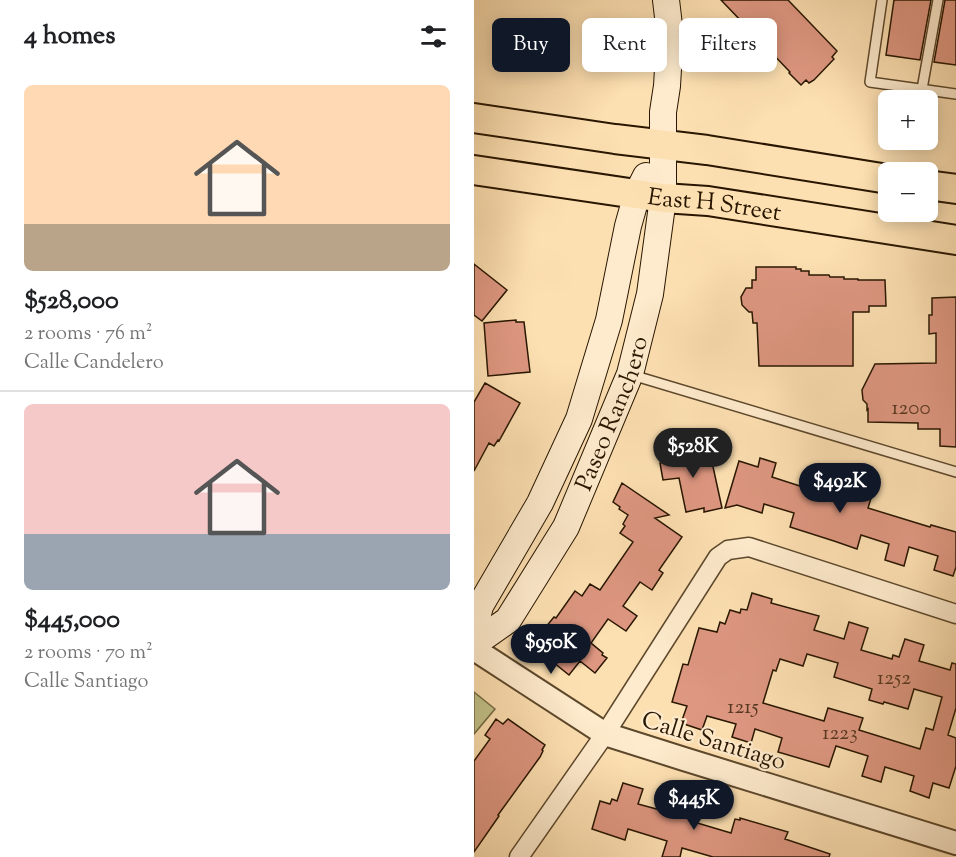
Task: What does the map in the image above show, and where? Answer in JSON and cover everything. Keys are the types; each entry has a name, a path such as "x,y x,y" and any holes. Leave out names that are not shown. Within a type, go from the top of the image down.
{"main road":[{"name":"Paseo Ranchero","path":"474,644 508,620 566,527 630,374 650,294 650,196 662,144 670,34 666,0"},
{"name":"East H Street","path":"474,118 878,177"},
{"name":"East H Street","path":"474,170 650,196 708,201 956,240"},
{"path":"938,187 956,189"},
{"name":"Paseo Ranchero","path":"474,631 480,606 540,503 579,419 609,320 628,226 650,196"}],"street":[{"path":"519,857 605,734 718,557 728,550 749,548 956,614"},
{"name":"Calle Santiago","path":"474,650 605,734 956,843"}],"lane":[{"path":"882,0 870,82 956,94"},
{"path":"922,89 938,0"},
{"path":"630,374 956,472"}],"green space":[{"path":"474,692 495,709 474,734"}],"building":[{"path":"721,0 788,0 837,51 832,57 834,59 814,80 809,83 806,80 801,85 777,58 777,18 738,18"},
{"path":"894,0 931,0 920,60 886,55"},
{"path":"945,0 956,0 956,65 934,62"},
{"path":"474,264 507,290 482,321 474,315"},
{"path":"756,267 796,267 801,271 809,271 809,275 885,280 886,306 869,306 869,312 853,312 853,366 759,366 757,323 753,323 752,312 742,305 741,297 746,288 752,288 752,280 756,280"},
{"path":"956,297 956,447 940,446 940,429 918,429 918,423 868,422 868,409 863,400 862,390 875,364 936,363 936,333 929,334 932,298"},
{"path":"516,320 516,322 524,322 530,372 488,376 484,323"},
{"path":"485,383 520,403 499,441 494,446 489,443 474,471 474,402"},
{"path":"679,446 681,459 710,453 722,508 704,512 704,508 686,512 679,478 663,480 660,463 666,462 664,449"},
{"path":"760,458 776,463 772,477 803,487 806,477 836,487 839,476 859,482 856,490 872,495 868,508 930,527 931,525 956,532 956,567 953,576 934,570 938,556 909,547 904,566 885,560 889,544 861,535 857,549 790,527 794,513 764,504 762,513 737,505 725,508 739,461 758,467"},
{"path":"622,483 669,515 655,518 682,537 659,570 663,573 652,590 640,582 623,606 637,616 626,631 608,619 591,643 607,658 595,673 580,661 569,675 537,647 550,631 545,628 554,617 556,618 575,591 582,596 590,584 600,590 633,542 620,533 628,515 613,502"},
{"path":"752,593 772,599 771,603 819,616 814,630 844,639 849,622 868,628 861,650 892,659 893,655 899,657 905,639 924,645 919,661 950,670 952,663 956,664 956,708 948,735 956,738 956,766 949,788 933,783 929,798 910,791 914,776 885,767 881,782 862,776 868,756 836,746 829,767 778,752 782,738 755,729 751,743 732,737 736,724 707,716 702,730 681,723 687,706 672,702 683,664 688,665 699,628 717,632 720,622 725,624 730,610 740,613 741,609 747,610","holes":["807,654 838,663 834,677 872,689 869,700 908,709 914,689 942,697 933,730 926,728 920,749 859,730 863,718 828,708 824,721 763,703 773,670 776,671 780,659 803,666"]},
{"path":"496,719 503,724 508,719 545,745 540,757 474,852 474,761 490,739 485,735"},
{"path":"623,783 643,789 638,804 675,814 679,800 683,801 698,806 694,822 731,833 735,819 740,820 740,818 788,832 785,839 830,854 829,857 713,857 682,848 680,857 662,857 667,841 628,829 625,840 592,829 600,801 610,804 612,799 617,801"}]}
